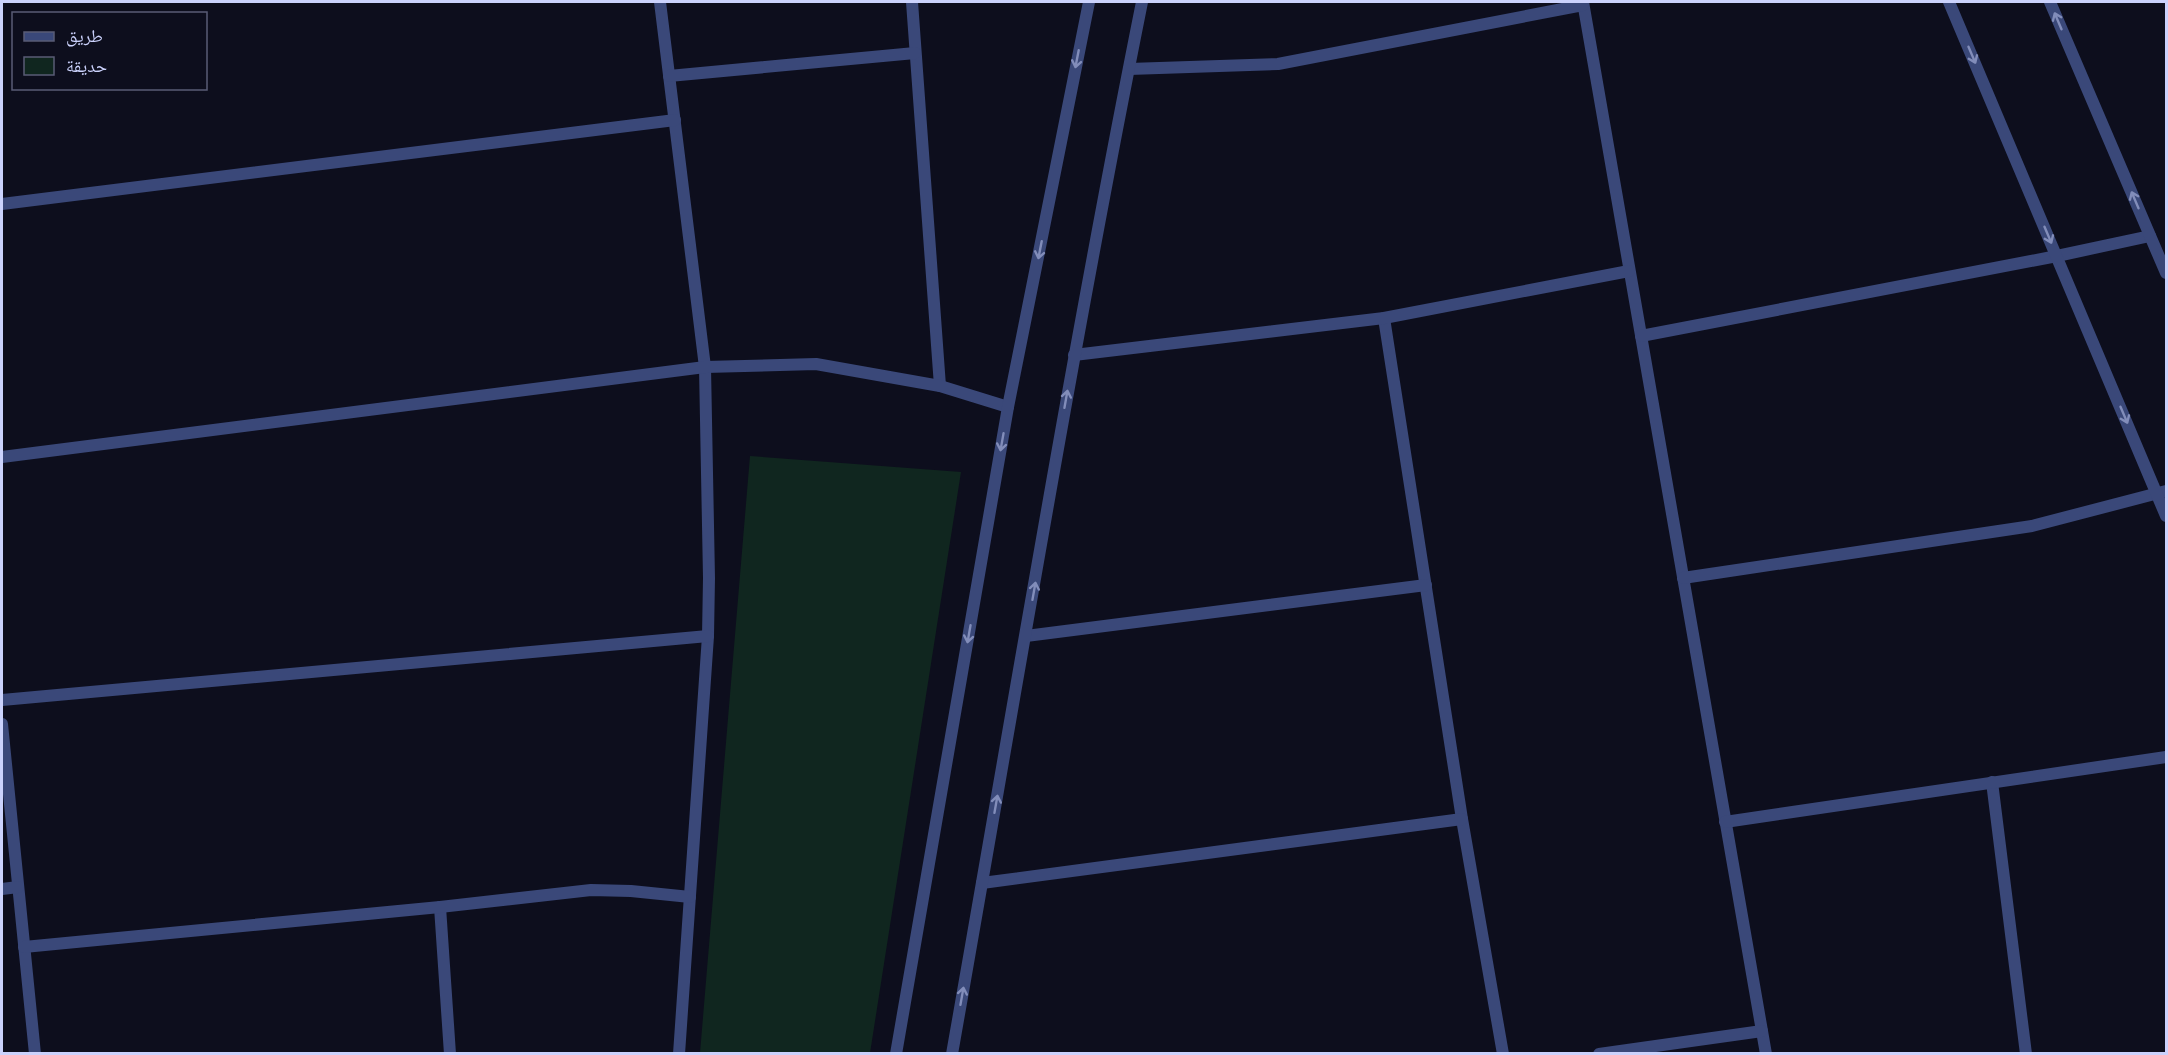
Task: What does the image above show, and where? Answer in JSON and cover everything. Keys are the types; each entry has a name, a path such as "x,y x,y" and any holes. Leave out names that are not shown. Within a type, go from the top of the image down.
{"street":[{"path":"660,2 705,366 709,579 708,636 679,1053"},
{"path":"912,2 940,386"},
{"path":"896,1053 1008,407 1089,2"},
{"path":"951,1053 1074,355 1142,2"},
{"path":"1949,2 2057,256 2162,492 2166,516"},
{"path":"2050,2 2166,273"},
{"path":"1129,69 1278,64 1583,3 1766,1053"},
{"path":"669,75 915,53"},
{"path":"2,204 675,120"},
{"path":"1641,336 2150,236"},
{"path":"1074,355 1384,318 1629,271"},
{"path":"1384,318 1462,819 1503,1053"},
{"path":"2,457 705,366 816,364 940,386 1008,407"},
{"path":"1683,578 2032,526 2162,492"},
{"path":"1026,636 1425,585"},
{"path":"2,700 708,636"},
{"path":"2,724 35,1053"},
{"path":"1725,822 2166,757"},
{"path":"1992,782 2026,1053"},
{"path":"982,883 1462,819"},
{"path":"2,889 18,887"},
{"path":"24,947 440,907 591,890 631,891 690,897"},
{"path":"440,907 450,1053"},
{"path":"1599,1053 1762,1031"}],"green space":[{"path":"750,456 961,472 870,1053 700,1053"}]}
